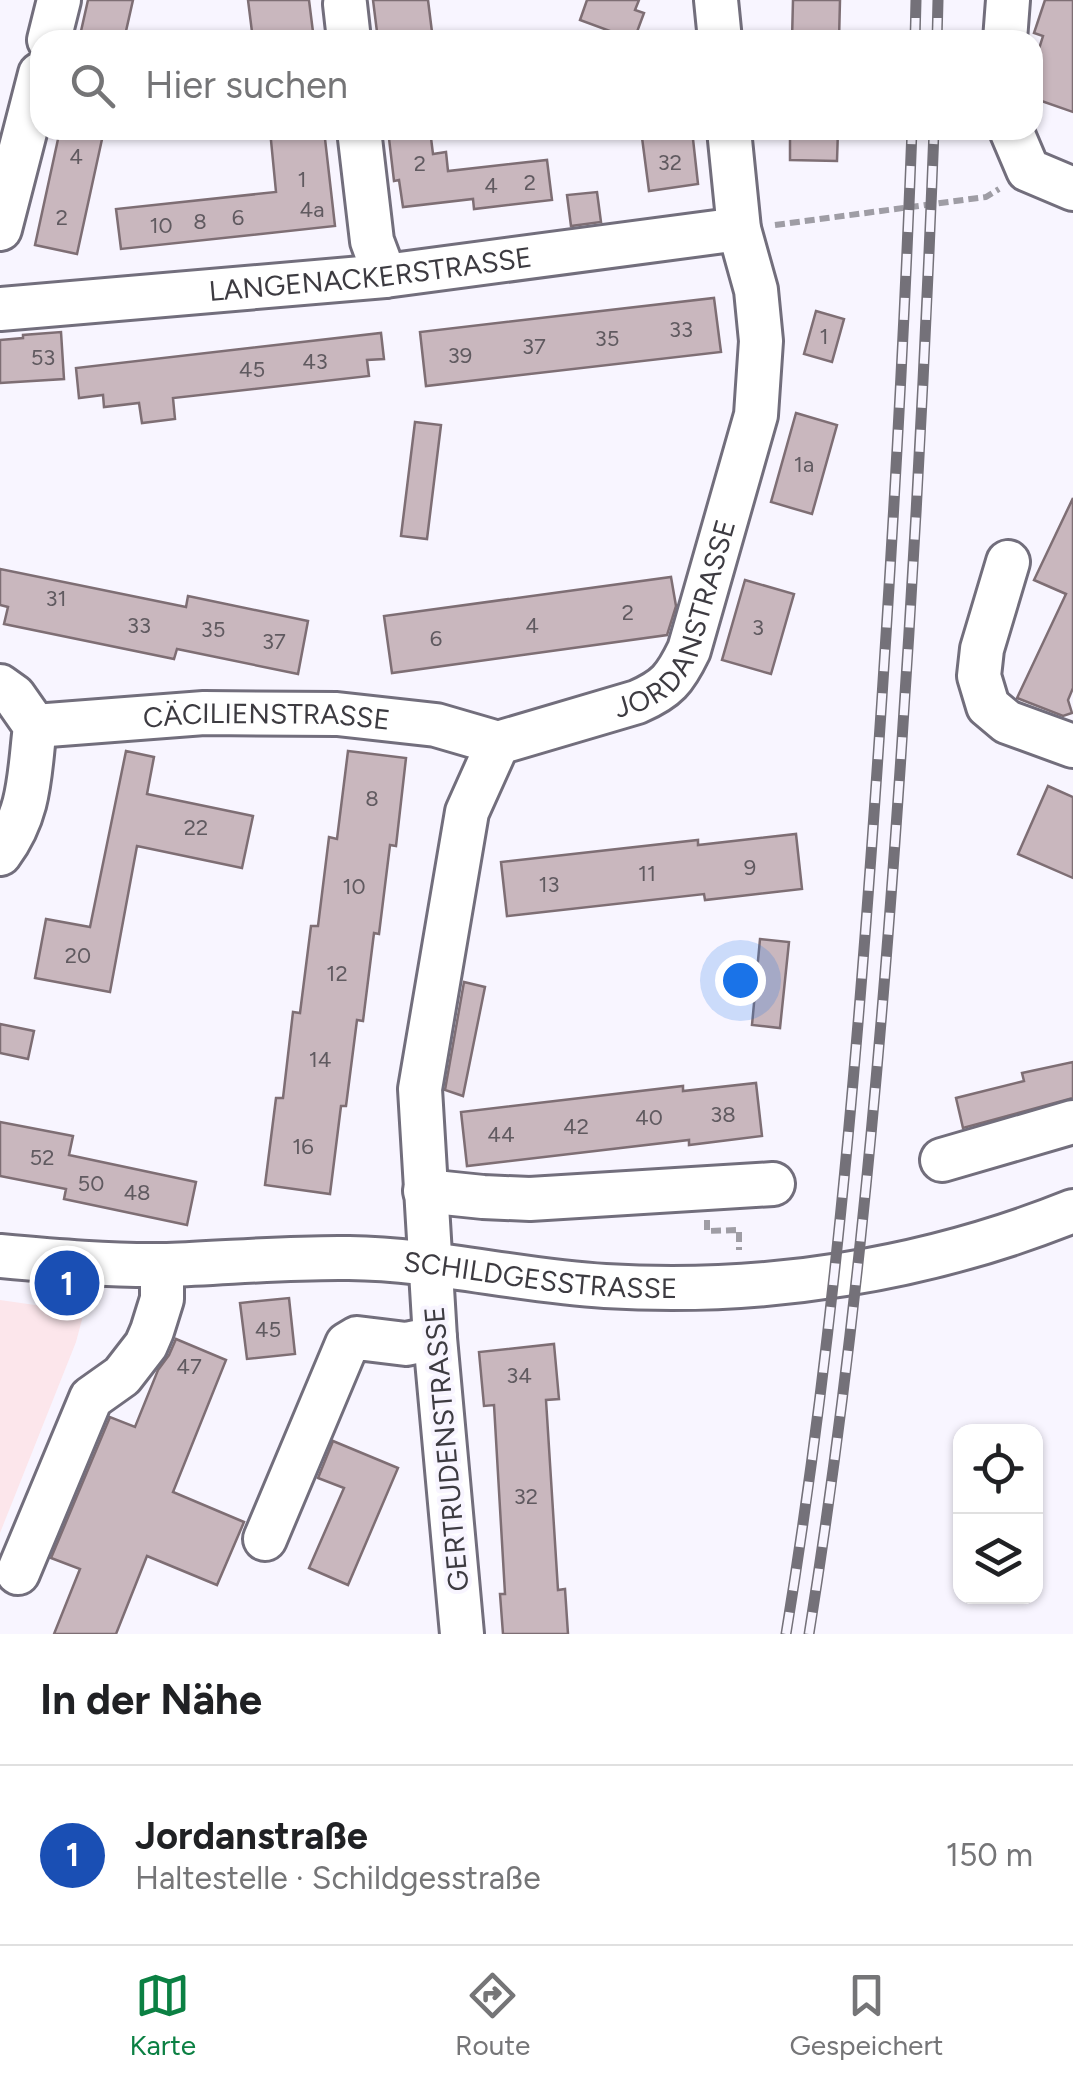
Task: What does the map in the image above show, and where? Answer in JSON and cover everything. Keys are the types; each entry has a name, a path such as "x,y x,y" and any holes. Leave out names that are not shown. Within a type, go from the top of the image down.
{"street":[{"path":"52,30 59,0"},
{"path":"716,0 719,30"},
{"path":"1006,30 1008,0"},
{"path":"0,229 30,113"},
{"path":"360,140 372,241 385,276"},
{"name":"JORDANSTRASSE","path":"498,743 657,694 676,678 689,650 756,415 761,341 756,290 739,230 730,140"},
{"path":"1015,140 1028,170 1073,189"},
{"name":"LANGENACKERSTRASSE","path":"0,309 385,276 739,230"},
{"path":"1008,562 982,649 979,676 988,706 1007,722 1073,746"},
{"path":"0,686 14,696 34,726 26,808 0,854"},
{"name":"CÄCILIENSTRASSE","path":"34,726 204,713 338,714 436,724 498,743"},
{"path":"430,1264 420,1088 467,812 498,743"},
{"path":"942,1160 1073,1122"},
{"path":"425,1191 530,1199 774,1184"},
{"name":"SCHILDGESSTRASSE","path":"0,1256 162,1265 351,1258 605,1286 740,1286 893,1266 1004,1238 1073,1211"},
{"name":"GERTRUDENSTRASSE","path":"430,1264 462,1634"},
{"path":"18,1573 90,1398 122,1376 152,1332 162,1299 162,1265"},
{"path":"265,1539 348,1344 357,1338 406,1344 435,1338"},
{"path":"338,1426 377,1341"}],"path":[{"path":"739,230 986,198 1028,170"},
{"path":"724,1218 707,1218 707,1230 739,1230 740,1286"}],"shaded area":[{"path":"0,1300 84,1312 76,1342 0,1533"}],"building":[{"path":"88,0 133,0 126,30 81,30"},
{"path":"248,0 309,0 313,30 252,30"},
{"path":"373,0 428,0 432,30 377,30"},
{"path":"587,0 639,0 635,10 644,13 638,30 607,30 580,20"},
{"path":"793,0 840,0 839,30 792,30"},
{"path":"1045,0 1073,0 1073,112 1043,102 1043,30 1035,30"},
{"path":"58,140 102,140 77,254 35,245"},
{"path":"271,140 325,140 335,226 121,249 116,209 276,192"},
{"path":"389,140 431,140 433,154 446,152 448,171 547,160 552,200 474,209 473,199 403,207 399,180 394,181"},
{"path":"642,140 693,140 698,184 649,191"},
{"path":"790,140 838,140 837,161 790,160"},
{"path":"597,192 601,222 571,226 567,195"},
{"path":"714,298 721,352 426,386 420,332"},
{"path":"816,311 844,319 832,362 804,354"},
{"path":"61,332 64,379 0,383 0,340"},
{"path":"381,333 384,359 367,360 369,376 173,398 175,419 142,423 139,403 104,407 103,395 79,398 76,368"},
{"path":"796,413 837,425 812,514 771,502"},
{"path":"415,422 441,425 427,539 401,536"},
{"path":"1073,498 1073,688 1068,700 1072,713 1063,716 1017,698 1066,594 1034,580"},
{"path":"0,569 186,607 188,596 308,621 298,674 177,649 174,659 4,624 8,607 0,605"},
{"path":"671,577 676,606 667,635 392,673 384,616"},
{"path":"745,580 794,594 771,674 722,660"},
{"path":"126,751 154,757 147,794 253,816 242,868 137,846 110,992 35,978 46,919 90,927"},
{"path":"348,751 406,758 396,846 390,845 379,934 374,933 363,1021 357,1020 330,1194 265,1185 276,1098 283,1098 293,1012 300,1013 311,926 318,926 329,837 337,839"},
{"path":"1048,786 1073,797 1073,878 1018,854"},
{"path":"796,834 802,889 705,900 704,894 507,916 501,862 698,840 698,845"},
{"path":"760,939 789,942 780,1028 752,1025"},
{"path":"464,982 485,987 463,1096 445,1090"},
{"path":"0,1024 34,1031 28,1059 0,1053"},
{"path":"1073,1062 1073,1098 963,1128 956,1098 1024,1081 1022,1073"},
{"path":"756,1083 762,1136 689,1145 689,1140 467,1166 461,1112 683,1086 683,1091"},
{"path":"0,1122 73,1136 69,1155 196,1182 187,1225 64,1199 66,1189 0,1176"},
{"path":"289,1298 295,1354 247,1359 240,1303"},
{"path":"176,1339 226,1360 173,1492 244,1522 217,1585 147,1556 116,1634 54,1634 80,1569 51,1558 110,1417 135,1427 158,1370"},
{"path":"554,1344 559,1399 546,1400 558,1590 565,1589 568,1634 503,1634 500,1594 505,1594 494,1405 484,1406 479,1352"},
{"path":"333,1441 398,1468 348,1585 309,1568 344,1488 318,1478"}],"railway":[{"path":"915,30 916,0"},
{"path":"937,30 938,0"},
{"path":"786,1634 827,1338 857,1041 890,575 912,140"},
{"path":"809,1634 850,1338 879,1041 912,575 934,140"}],"place":[{"name":"Jordanstraße","path":"67,1283"}]}
